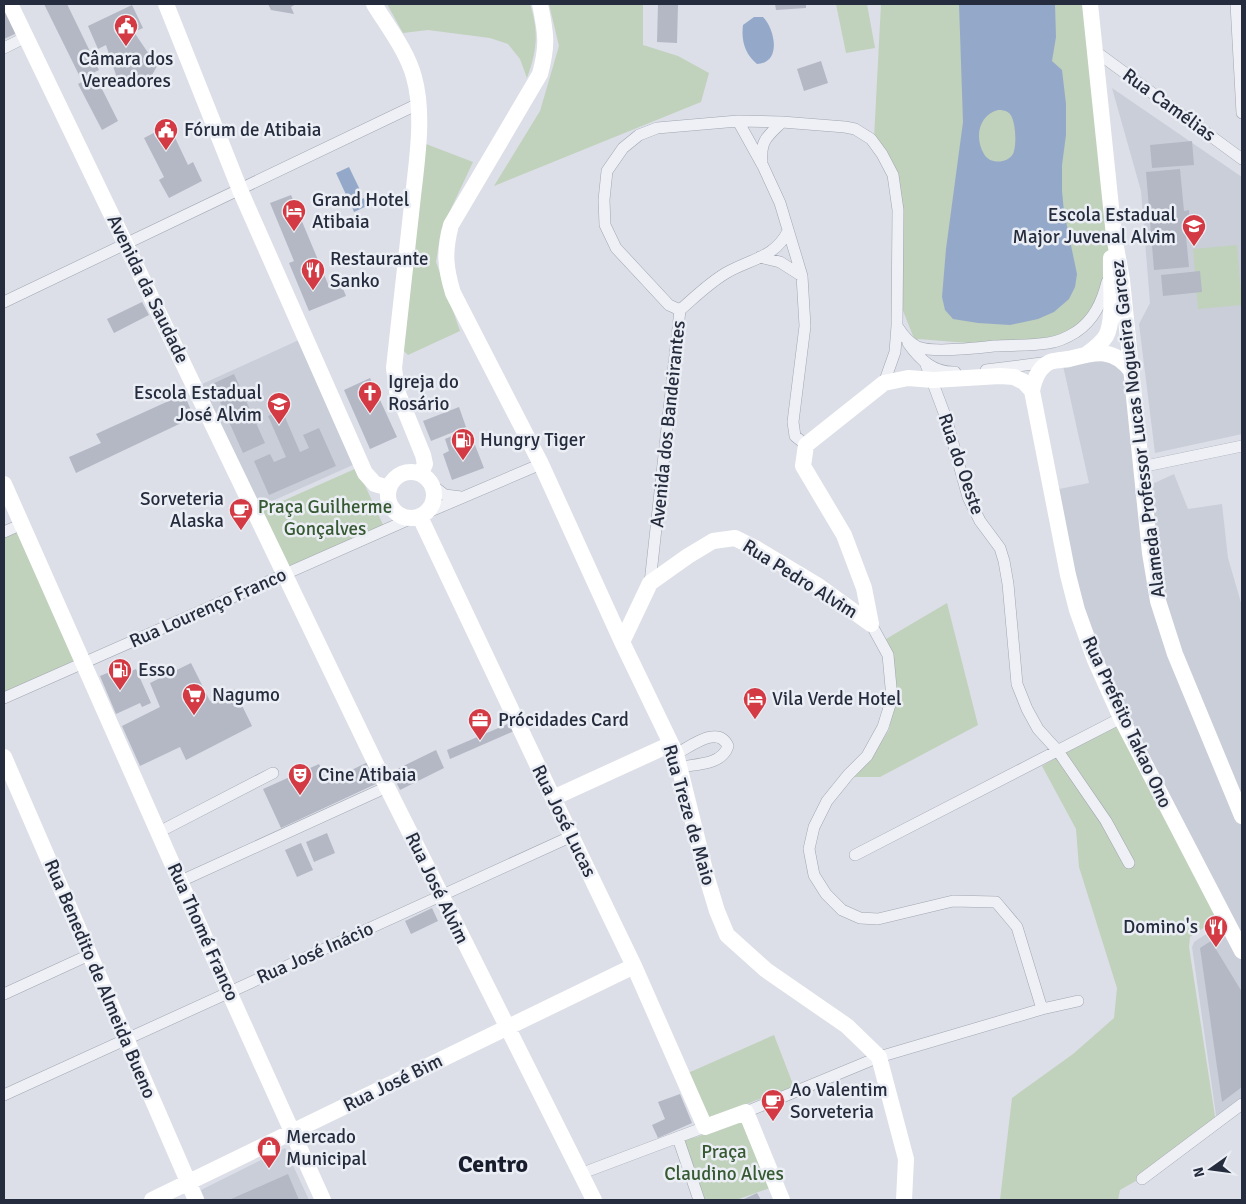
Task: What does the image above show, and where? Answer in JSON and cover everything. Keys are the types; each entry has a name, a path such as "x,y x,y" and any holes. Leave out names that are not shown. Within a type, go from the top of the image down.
{"main road":[{"name":"Avenida da Saudade","path":"10,4 286,574"},
{"path":"166,4 240,190 365,473 375,484 389,488"},
{"path":"374,4 402,50 414,77 418,104 419,132 416,171 394,368 397,390 423,454 427,479 434,492 434,500 419,516 405,518 393,509 388,495 389,488 392,481 398,475 413,471 427,479"},
{"name":"Rua Treze de Maio","path":"540,4 546,31 546,54 540,74 451,225 446,244 445,263 453,293 541,464 676,755 706,878 727,935 766,970 847,1026 879,1057"},
{"name":"Alameda Professor Lucas Nogueira Garcez","path":"1090,4 1114,236 1122,280 1150,553 1158,601 1175,654 1242,816"},
{"name":"Alameda Professor Lucas Nogueira Garcez","path":"1087,354 1100,345 1108,334 1111,320 1111,266 1114,236"},
{"path":"1032,390 1034,379 1049,362 1087,354 1102,353 1113,355 1124,361 1132,372"},
{"path":"871,624 864,588 844,535 803,466 806,445 884,383 908,378 932,380 1000,376 1014,377 1024,382 1032,390"},
{"name":"Rua Prefeito Takao Ono","path":"1032,390 1068,575 1077,610 1095,660 1121,718 1242,951"},
{"name":"Rua Thomé Franco","path":"4,484 323,1200"},
{"name":"Rua José Lucas","path":"419,516 634,966 705,1128"},
{"name":"Rua Pedro Alvim","path":"650,583 713,541 735,538 817,585 871,624"},
{"name":"Rua José Alvim","path":"286,574 387,787 506,1028 594,1200"},
{"name":"Avenida dos Bandeirantes","path":"622,642 650,583"},
{"path":"553,798 676,755"},
{"name":"Rua Benedito de Almeida Bueno","path":"4,757 196,1200"},
{"name":"Rua José Bim","path":"152,1200 634,966"},
{"path":"879,1057 906,1159 904,1200"},
{"path":"705,1128 746,1112 782,1200"}],"street":[{"path":"1236,4 1242,113"},
{"path":"4,48 26,37"},
{"name":"Rua Camélias","path":"1095,51 1242,159"},
{"path":"4,302 418,104"},
{"path":"738,121 763,166 780,203 802,276 805,326 793,422 795,436 806,445"},
{"name":"Avenida dos Bandeirantes","path":"650,583 680,310 669,305 616,248 605,225 604,200 607,171 623,148 639,135 657,128 738,121 845,127 855,129 871,139 882,154 893,175 898,210 896,352 884,383"},
{"path":"763,166 761,152 763,142 782,122"},
{"path":"680,310 701,291 726,273 776,249 788,231"},
{"path":"760,257 780,262 802,276"},
{"path":"905,338 918,347 931,349 978,348 1057,341 1075,333 1087,324 1103,297 1111,266"},
{"path":"897,326 914,352 936,370 948,372 1049,362"},
{"name":"Rua do Oeste","path":"924,362 946,418 968,497 980,521 1000,548 1004,561 1008,584 1017,684 1027,709 1038,729 1058,751 1106,821 1129,863"},
{"path":"1141,467 1242,446"},
{"name":"Rua Lourenço Franco","path":"4,698 541,464"},
{"path":"427,479 446,495 465,496"},
{"path":"4,532 22,524"},
{"path":"871,624 888,655 892,698 883,727 867,756 848,775 828,801 814,827 809,849 814,875 826,894 842,910 860,918 878,919 953,901 996,902 1017,927 1042,1008"},
{"path":"855,855 1121,718"},
{"path":"159,832 273,773"},
{"path":"181,881 387,787"},
{"name":"Rua José Inácio","path":"4,1095 572,836"},
{"path":"4,994 89,956"},
{"path":"746,1112 879,1057 1042,1008 1078,1001"},
{"path":"1142,1179 1242,1104"},
{"path":"580,1174 705,1128"},
{"path":"678,1138 699,1200"}],"shaded area":[{"name":"Escola Estadual Major Juvenal Alvim","path":"1112,88 1242,177 1242,434 1155,453 1139,324 1150,303 1141,191"},
{"name":"Escola Estadual José Alvim","path":"301,339 355,464 259,507 200,385"},
{"path":"1087,355 1123,364 1172,655 1242,824 1242,949 1123,717 1078,609 1054,490 1089,483 1062,361"},
{"path":"1174,474 1188,509 1222,504 1228,558 1242,606 1242,806 1162,600 1150,485"},
{"path":"1226,921 1242,953 1242,1103 1217,1122 1192,947 1194,942"},
{"name":"Mercado Municipal","path":"285,1148 309,1200 205,1200 201,1190"}],"green space":[{"path":"387,4 530,4 535,24 536,41 527,78 520,59 508,44 490,38 428,30 403,33"},
{"path":"549,4 643,4 643,45 678,56 709,73 701,102 494,186 540,111 559,46"},
{"path":"836,4 867,4 875,48 846,53"},
{"path":"881,4 1085,4 1110,238 1108,267 1099,295 1085,321 1051,341 981,344 918,339 917,346 898,298 896,172 874,139"},
{"path":"426,144 473,162 441,230 436,262 460,331 408,355 403,350"},
{"path":"1237,245 1242,305 1198,309 1193,249"},
{"name":"Praça Guilherme Gonçalves","path":"357,468 384,527 288,569 260,511"},
{"path":"16,530 76,660 4,694 4,536"},
{"path":"947,603 978,725 880,777 852,777 871,757 889,730 895,698 893,654 886,639"},
{"path":"1121,721 1219,917 1190,937 1189,947 1216,1123 1141,1178 1120,1190 1118,1200 1000,1200 1012,1098 1073,1054 1114,1018 1117,988 1079,867 1076,829 1042,766"},
{"path":"774,1035 794,1087 754,1101 710,1121 688,1073"},
{"name":"Praça Claudino Alves","path":"742,1119 770,1188 736,1200 701,1200 682,1140 697,1137"}],"water":[{"path":"959,4 1055,4 1056,37 1052,61 1062,70 1066,104 1062,191 1064,212 1077,274 1075,287 1069,299 1054,312 1038,319 1010,325 978,323 953,319 945,310 942,297 946,249 963,122","holes":["998,110 1004,110 1011,116 1015,139 1013,154 1007,160 998,162 986,157 979,141 980,128 986,117"]},
{"path":"754,17 763,17 767,22 771,29 774,45 770,58 765,62 757,64 745,47 743,36 743,25"},
{"path":"349,167 361,192 348,199 336,173"},
{"path":"364,198 367,206 354,212 351,204"}],"building":[{"path":"4,4 17,33 4,39"},
{"path":"44,4 67,4 99,70 81,79"},
{"path":"268,4 296,4 291,7 294,14 271,10"},
{"path":"658,4 678,4 677,43 657,42"},
{"path":"775,4 806,4 806,8 776,10"},
{"name":"Câmara dos Vereadores","path":"132,5 143,28 134,32 157,66 151,77 142,84 130,86 119,84 106,45 98,49 88,26"},
{"path":"821,61 828,83 804,91 797,69"},
{"path":"95,75 118,121 102,130 78,84"},
{"name":"Fórum de Atibaia","path":"169,125 188,165 193,162 202,181 169,198 159,180 164,177 144,138"},
{"path":"1192,141 1194,165 1152,168 1150,145"},
{"path":"1180,169 1184,211 1189,210 1190,225 1185,226 1189,267 1154,270 1146,172"},
{"name":"Grand Hotel Atibaia","path":"291,195 328,284 339,279 346,296 309,311 289,263 294,261 270,203"},
{"path":"1200,271 1202,292 1163,296 1161,275"},
{"path":"142,302 149,315 114,333 107,319"},
{"path":"234,374 265,443 243,453 212,384"},
{"name":"Igreja do Rosário","path":"370,378 397,437 370,449 344,390"},
{"path":"184,394 194,417 76,473 69,457 101,443 96,434"},
{"path":"459,407 466,427 431,441 423,421"},
{"path":"282,410 300,452 309,448 303,435 319,428 336,466 269,495 254,461 270,454 274,462 286,457 268,416"},
{"name":"Hungry Tiger","path":"461,432 465,443 473,440 484,468 452,480 443,454 449,451 445,439"},
{"name":"Nagumo","path":"191,663 210,701 234,689 252,726 186,760 180,747 140,766 122,726 160,707 150,683"},
{"name":"Esso","path":"117,669 121,678 136,669 151,703 142,707 140,703 116,714 100,676"},
{"name":"Prócidades Card","path":"510,723 514,731 450,759 447,750"},
{"path":"436,750 444,768 400,790 391,772"},
{"name":"Cine Atibaia","path":"368,762 378,783 281,828 263,789 319,764 327,782"},
{"path":"327,833 335,853 314,862 306,842"},
{"path":"301,843 313,870 297,877 285,850"},
{"path":"432,908 438,921 411,934 405,921"},
{"path":"1211,941 1242,992 1242,1087 1222,1102 1200,948"},
{"path":"680,1094 692,1123 658,1138 652,1125 665,1119 658,1102"},
{"path":"288,1174 299,1200 229,1200"},
{"path":"757,1193 761,1200 742,1200"}],"place":[{"name":"Câmara dos Vereadores","path":"126,47"},
{"name":"Fórum de Atibaia","path":"166,151"},
{"name":"Grand Hotel Atibaia","path":"294,232"},
{"name":"Escola Estadual Major Juvenal Alvim","path":"1194,247"},
{"name":"Restaurante Sanko","path":"313,291"},
{"name":"Igreja do Rosário","path":"370,414"},
{"name":"Escola Estadual José Alvim","path":"279,425"},
{"name":"Hungry Tiger","path":"463,461"},
{"name":"Sorveteria Alaska","path":"241,531"},
{"name":"Esso","path":"120,691"},
{"name":"Nagumo","path":"194,716"},
{"name":"Vila Verde Hotel","path":"755,720"},
{"name":"Prócidades Card","path":"480,741"},
{"name":"Cine Atibaia","path":"300,796"},
{"name":"Domino's","path":"1216,948"},
{"name":"Ao Valentim Sorveteria","path":"773,1122"},
{"name":"Mercado Municipal","path":"269,1169"}],"district":[{"name":"Centro","path":"493,1164"}]}
